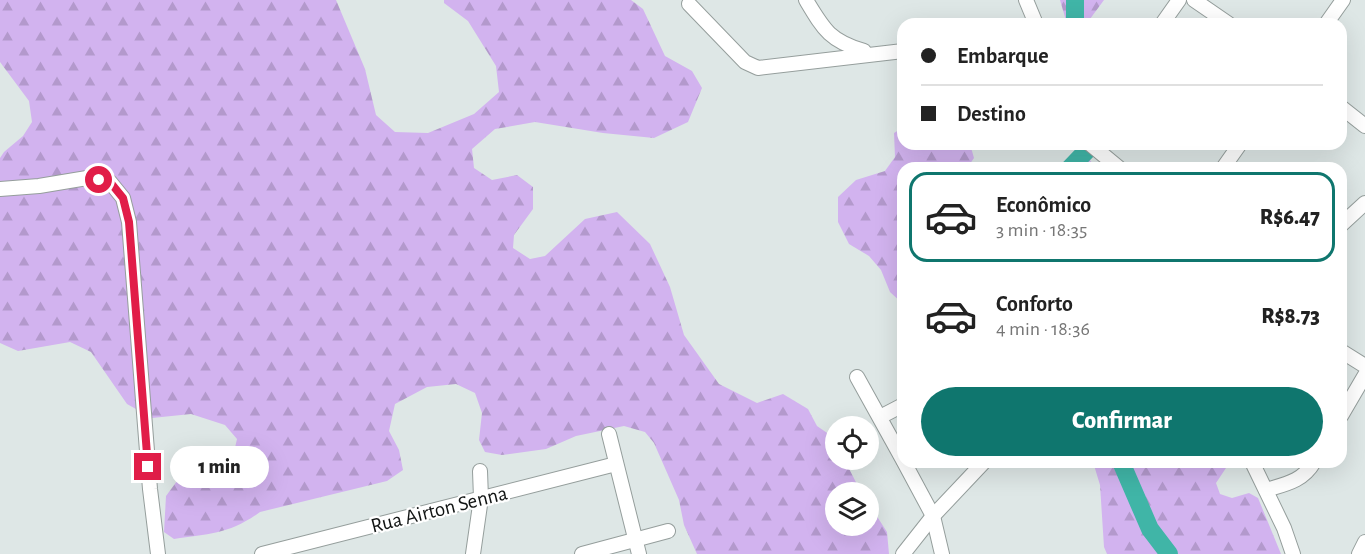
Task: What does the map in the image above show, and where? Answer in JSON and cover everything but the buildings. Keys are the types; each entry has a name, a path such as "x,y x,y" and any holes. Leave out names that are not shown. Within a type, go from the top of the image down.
{"street":[{"path":"806,0 823,28 844,45 872,53"},
{"path":"1026,0 1034,18"},
{"path":"1166,18 1179,0"},
{"path":"1194,0 1220,18"},
{"path":"1330,18 1343,0"},
{"path":"689,4 745,62 758,68 897,51"},
{"path":"1347,112 1365,126"},
{"path":"0,189 39,186 87,178 110,182 123,198 129,222 150,489 158,554"},
{"path":"1347,220 1365,203"},
{"path":"1347,355 1365,366"},
{"path":"1347,406 1365,375"},
{"path":"856,377 897,448"},
{"path":"880,417 897,408"},
{"path":"609,434 637,547"},
{"name":"Rua Airton Senna","path":"262,554 315,548 481,498 616,464"},
{"path":"908,468 933,516 942,554"},
{"path":"903,554 933,516 978,468"},
{"path":"1255,468 1293,554"},
{"path":"1266,490 1297,480 1310,468"},
{"path":"473,554 481,498 480,471"},
{"path":"582,554 637,547 668,531"},
{"path":"1359,554 1365,542"}],"green space":[{"path":"0,0 336,0 365,69 376,115 395,132 428,133 474,114 499,92 496,66 468,21 444,3 444,0 631,0 643,9 665,56 692,71 702,88 688,122 654,138 603,133 535,122 495,129 472,149 474,168 492,180 517,175 533,187 533,209 514,235 513,248 530,259 545,256 585,219 617,212 650,244 670,287 684,335 719,384 757,403 783,394 808,409 817,426 825,432 825,470 850,470 856,482 825,482 825,536 879,536 879,520 887,532 889,554 697,554 684,525 679,500 654,443 645,432 624,426 576,436 546,449 502,455 485,452 479,440 482,413 475,393 456,384 427,387 395,404 389,431 399,450 403,470 387,481 260,512 239,525 219,532 174,539 164,532 166,496 180,477 214,466 234,452 237,439 225,425 191,414 152,418 127,404 91,352 70,342 18,351 0,343 0,158 23,136 32,122 29,101 0,62"},
{"path":"1060,0 1104,0 1091,18 1065,18"},
{"path":"897,131 897,150 972,150 974,158 971,162 897,162 897,298 890,292 881,270 869,256 849,244 838,222 838,197 856,180 885,171 895,157 894,133"},
{"path":"1078,154 1091,162 1068,162 1070,157"},
{"path":"1095,468 1226,468 1216,483 1220,494 1232,498 1249,493 1258,498 1281,554 1107,554 1104,547 1100,485"}],"waterway":[{"path":"1075,0 1075,18"},
{"path":"1076,162 1087,150"},
{"path":"1124,468 1150,529 1169,554"}],"route":[{"path":"99,180 110,182 123,198 129,222 148,467"}]}
